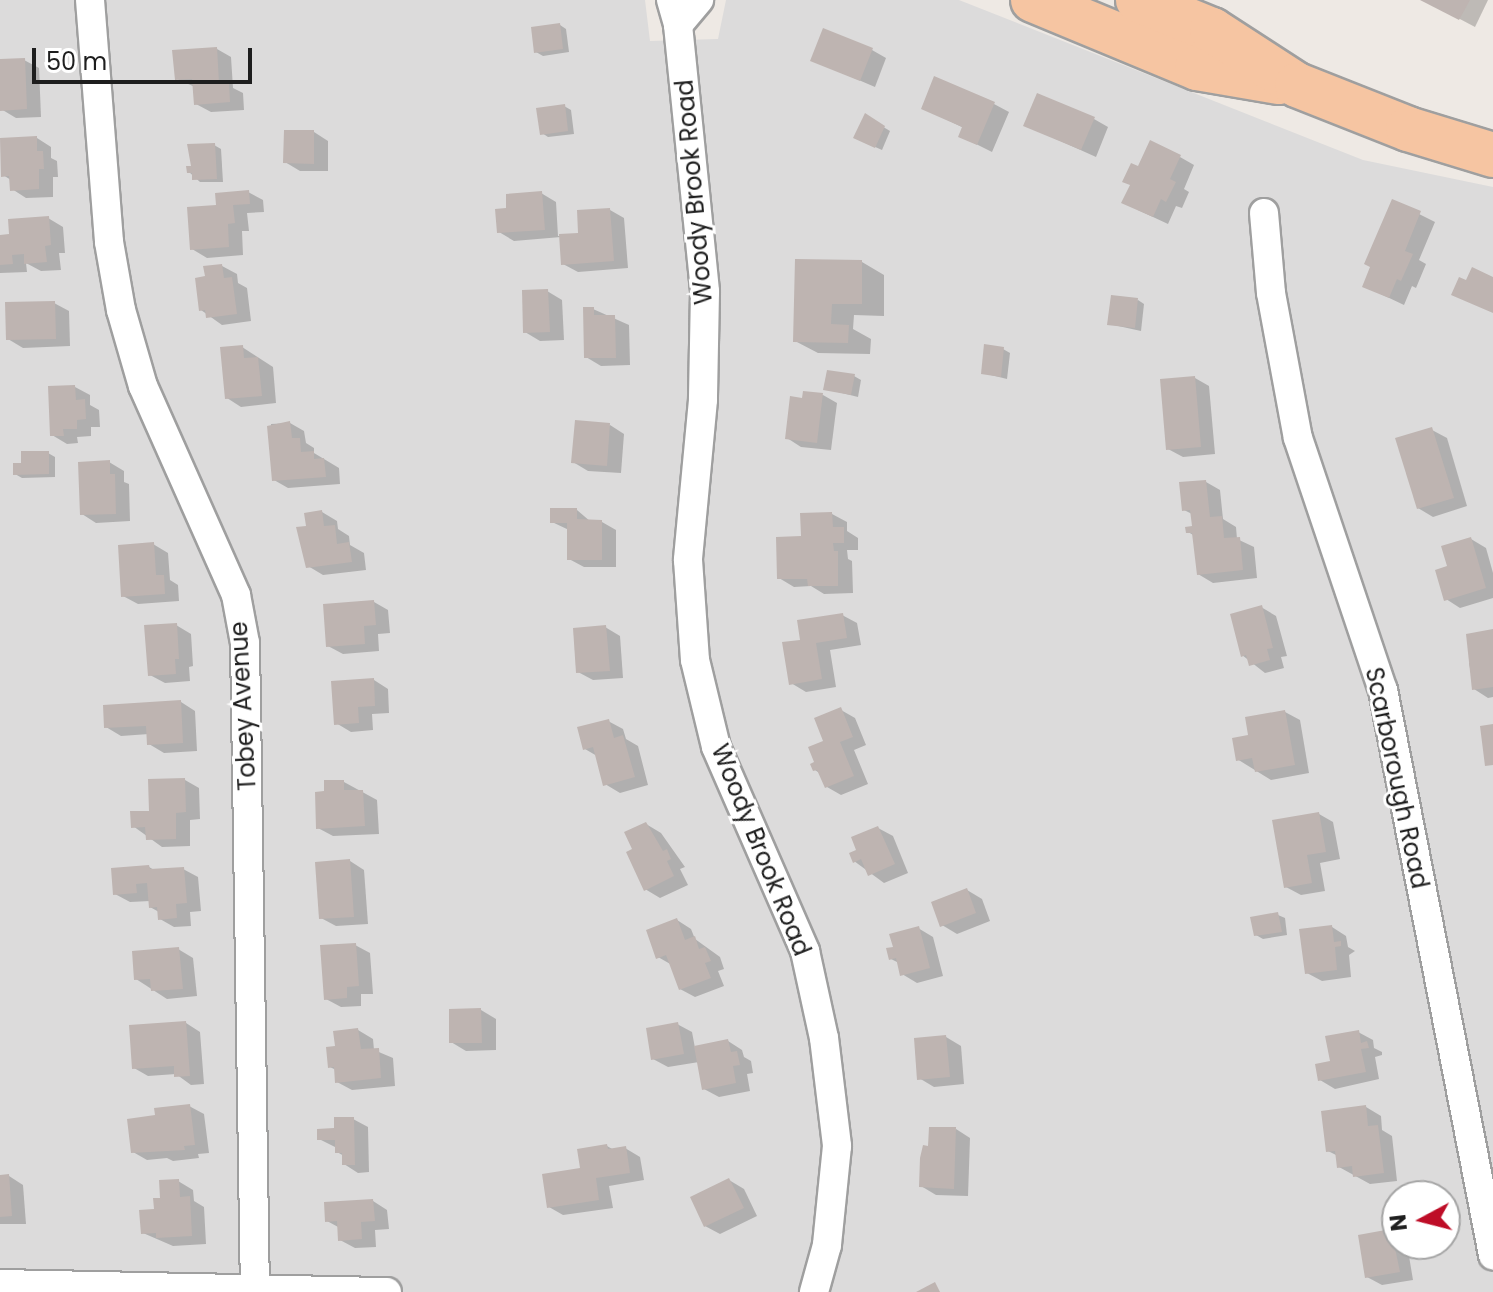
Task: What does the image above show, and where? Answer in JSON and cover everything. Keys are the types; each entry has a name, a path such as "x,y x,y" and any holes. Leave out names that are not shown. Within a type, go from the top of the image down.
{"main road":[{"path":"1033,0 1197,68 1297,85"},
{"path":"1138,0 1212,30 1297,85 1408,129 1493,155"}],"street":[{"name":"Tobey Avenue","path":"90,0 109,242 121,310 143,386 236,595 245,643 255,1290"},
{"name":"Woody Brook Road","path":"699,0 675,12 705,292 703,400 688,560 695,660 716,747 805,951 824,1038 837,1146 827,1245 814,1292"},
{"name":"Scarborough Road","path":"1264,213 1271,293 1298,438 1383,690 1493,1255"},
{"path":"0,1284 387,1292"}],"shaded area":[{"path":"0,0 645,0 650,41 718,39 726,0 959,0 1363,160 1493,187 1493,1292 0,1292"}],"building":[{"path":"1420,0 1470,0 1459,20"},
{"path":"560,23 563,49 534,53 531,27"},
{"path":"823,28 873,48 860,81 810,61"},
{"path":"217,47 219,83 229,83 230,102 194,105 192,79 175,80 172,50"},
{"path":"25,58 27,109 0,111 0,59"},
{"path":"934,76 995,102 977,145 958,137 962,127 921,109"},
{"path":"1037,93 1095,117 1081,150 1023,126"},
{"path":"565,104 568,131 540,135 536,108"},
{"path":"865,113 885,126 875,148 853,138"},
{"path":"284,130 314,130 314,164 283,163"},
{"path":"37,136 37,151 43,151 44,169 39,169 39,189 10,191 9,176 1,177 0,138"},
{"path":"1150,140 1181,155 1170,179 1176,182 1166,202 1161,199 1153,217 1121,203 1130,185 1122,182 1131,163 1138,166"},
{"path":"215,143 217,179 192,180 192,173 187,173 186,166 191,166 187,144"},
{"path":"249,190 250,204 233,205 235,223 228,224 229,247 190,250 187,207 216,205 215,193"},
{"path":"542,191 545,230 497,233 495,209 506,208 506,194"},
{"path":"1392,199 1421,211 1405,251 1413,254 1389,298 1362,287 1370,267 1364,264"},
{"path":"610,208 614,261 561,265 559,234 578,233 577,210"},
{"path":"49,216 51,245 45,246 47,262 24,264 24,254 12,255 13,264 0,265 0,235 9,234 8,219"},
{"path":"795,259 862,260 862,304 832,304 831,324 849,325 848,343 793,342"},
{"path":"222,264 224,278 232,277 237,314 206,318 205,310 199,311 195,278 205,276 203,266"},
{"path":"1472,267 1493,277 1493,313 1451,295 1459,277 1466,280"},
{"path":"548,289 550,332 523,333 522,290"},
{"path":"1111,295 1138,298 1135,328 1107,325"},
{"path":"55,301 56,339 6,340 5,302"},
{"path":"583,307 594,307 594,315 615,315 616,358 584,358"},
{"path":"984,344 1004,347 1001,377 981,374"},
{"path":"243,345 244,358 258,357 262,396 225,399 220,347"},
{"path":"827,370 855,374 851,395 823,390"},
{"path":"1195,376 1201,447 1166,450 1160,379"},
{"path":"75,385 76,400 85,399 86,419 77,420 77,429 63,429 64,436 50,436 48,386"},
{"path":"803,391 823,393 817,443 785,439 790,396 802,398"},
{"path":"575,420 610,423 607,466 571,463"},
{"path":"290,421 292,438 300,438 301,452 314,451 314,459 324,458 326,477 272,481 267,426"},
{"path":"1432,427 1454,498 1417,509 1395,438"},
{"path":"21,451 49,451 49,474 13,475 13,463 21,463"},
{"path":"110,460 110,474 115,474 116,514 80,515 78,462"},
{"path":"1206,480 1210,517 1222,516 1224,538 1240,537 1243,570 1197,575 1192,533 1186,533 1185,527 1192,526 1190,510 1182,511 1179,482"},
{"path":"550,508 577,508 577,519 602,520 602,560 567,560 567,523 550,523"},
{"path":"322,510 324,526 335,525 337,544 349,542 352,562 306,568 296,527 306,526 304,513"},
{"path":"832,512 833,527 844,527 844,543 833,543 834,551 838,551 838,586 808,586 807,579 777,579 776,537 801,536 800,513"},
{"path":"1471,537 1486,588 1444,601 1435,570 1447,566 1441,546"},
{"path":"154,542 156,575 164,575 165,594 121,597 118,545"},
{"path":"374,600 376,625 364,626 365,644 326,647 323,604"},
{"path":"1262,605 1273,648 1267,649 1270,660 1249,666 1246,655 1241,657 1230,614"},
{"path":"843,613 847,638 816,643 822,679 789,685 782,642 800,640 797,620"},
{"path":"177,623 179,659 175,659 176,674 148,676 144,625"},
{"path":"606,625 610,671 576,673 573,628"},
{"path":"1493,629 1493,687 1472,690 1466,634"},
{"path":"374,678 375,706 358,707 359,723 334,725 331,681"},
{"path":"181,700 183,743 147,745 146,726 104,728 103,705"},
{"path":"841,707 853,737 840,742 854,776 825,788 817,770 813,771 810,764 814,762 808,747 823,741 814,718"},
{"path":"1285,710 1295,765 1255,772 1252,758 1236,761 1232,738 1248,735 1245,717"},
{"path":"609,719 614,738 623,735 635,777 603,786 593,747 583,750 577,727"},
{"path":"1493,724 1493,765 1485,766 1480,726"},
{"path":"185,778 186,812 176,813 176,839 146,840 145,827 131,828 130,811 149,811 148,779"},
{"path":"324,780 344,780 344,790 363,790 365,826 316,829 315,792 324,791"},
{"path":"1319,812 1326,852 1307,855 1312,883 1284,888 1272,820"},
{"path":"646,822 663,851 667,849 671,859 667,861 674,876 644,891 626,852 632,849 624,832"},
{"path":"878,826 895,864 868,876 861,859 853,863 849,853 856,850 851,837"},
{"path":"350,859 354,917 319,919 315,862"},
{"path":"149,865 150,869 184,867 187,903 176,904 177,918 158,920 157,907 149,908 147,883 136,884 137,893 113,895 111,868"},
{"path":"967,888 976,913 940,927 931,902"},
{"path":"1278,912 1282,932 1254,936 1250,917"},
{"path":"677,918 685,940 695,936 699,949 705,947 711,961 705,963 711,978 679,990 666,955 656,959 646,930"},
{"path":"1332,925 1334,942 1341,941 1341,946 1335,947 1337,970 1305,974 1299,929"},
{"path":"919,926 930,968 900,976 896,958 889,960 886,948 893,947 889,934"},
{"path":"356,943 359,986 347,987 347,998 324,1000 320,945"},
{"path":"179,947 183,989 151,991 150,979 134,980 132,951"},
{"path":"481,1008 482,1043 449,1043 449,1009"},
{"path":"186,1021 190,1076 174,1077 174,1066 132,1069 129,1025"},
{"path":"678,1022 684,1054 651,1060 646,1028"},
{"path":"358,1028 361,1049 379,1048 381,1078 335,1083 334,1067 328,1068 326,1047 335,1046 333,1031"},
{"path":"1359,1030 1361,1043 1367,1041 1369,1048 1361,1049 1366,1072 1318,1081 1315,1064 1330,1061 1325,1036"},
{"path":"946,1035 950,1077 917,1080 914,1038"},
{"path":"728,1039 731,1052 737,1051 740,1065 733,1066 736,1083 702,1090 694,1046"},
{"path":"190,1104 195,1145 184,1146 185,1150 131,1153 127,1119 155,1115 154,1108"},
{"path":"1366,1105 1368,1126 1378,1125 1384,1173 1353,1177 1352,1166 1337,1168 1335,1151 1326,1152 1321,1111"},
{"path":"334,1117 354,1117 355,1165 342,1165 342,1153 335,1153 335,1140 317,1140 317,1129 334,1128"},
{"path":"929,1127 956,1127 954,1189 919,1187 920,1158 923,1145 928,1146"},
{"path":"607,1144 608,1149 626,1146 630,1173 596,1178 599,1200 547,1208 542,1174 580,1168 577,1149"},
{"path":"9,1174 12,1216 0,1217 0,1175"},
{"path":"729,1178 744,1208 704,1227 690,1197"},
{"path":"179,1179 180,1197 190,1196 192,1236 156,1238 156,1233 141,1234 139,1210 154,1209 153,1198 160,1198 159,1180"},
{"path":"373,1199 375,1221 361,1222 362,1239 338,1241 337,1221 325,1222 324,1202"},
{"path":"1381,1231 1381,1260 1397,1260 1400,1272 1365,1278 1358,1235"},
{"path":"935,1282 940,1292 916,1292"}]}
